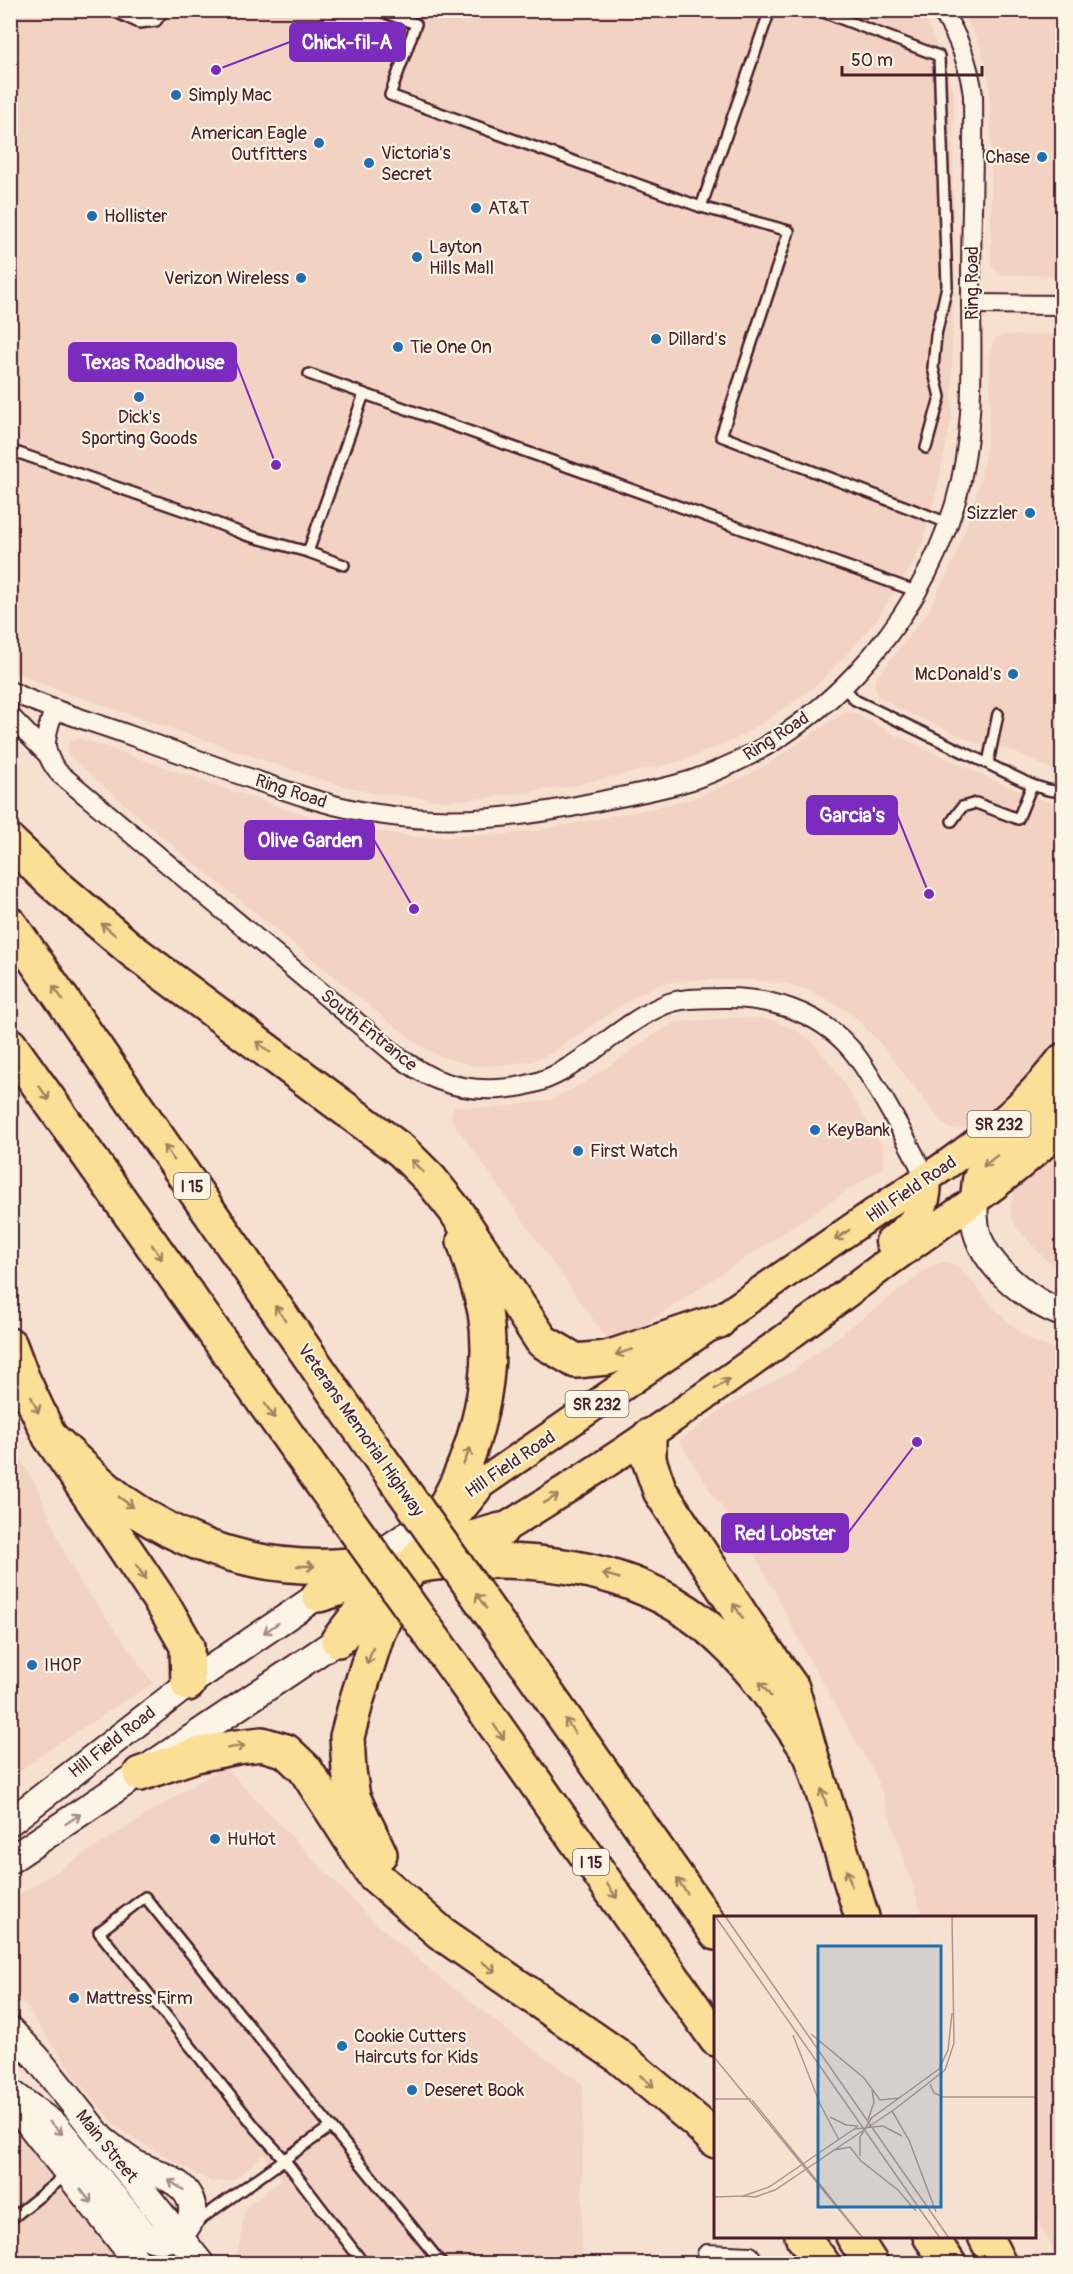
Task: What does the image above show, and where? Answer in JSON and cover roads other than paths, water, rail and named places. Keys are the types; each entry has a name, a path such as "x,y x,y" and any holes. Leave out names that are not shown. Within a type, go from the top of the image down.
{"highway":[{"path":"10,842 53,883 133,951 402,1151 431,1180 456,1210 542,1341 576,1361 607,1358 719,1320"},
{"name":"Veterans Memorial Highway","path":"10,924 373,1448 714,1931"},
{"name":"I 15","path":"10,1045 714,2036"},
{"path":"338,1640 398,1569 443,1510 471,1449 482,1404 487,1362 485,1312 456,1210"},
{"path":"10,1345 50,1437 167,1611 187,1646 188,1684"},
{"path":"649,1436 649,1460 660,1491 792,1688 862,1916"},
{"path":"50,1437 124,1502 163,1527 206,1546 251,1561 302,1567 398,1569 456,1562 512,1562 579,1568 622,1579 663,1596 699,1620 725,1642 766,1689 811,1755"},
{"path":"441,1933 385,1864 353,1797 347,1737 398,1569 476,1488"},
{"path":"319,1595 398,1569 501,1530"},
{"path":"140,1774 196,1755 237,1747 262,1744 285,1751 305,1769 373,1874 441,1933 617,2055 714,2139"},
{"path":"804,2238 823,2264"},
{"path":"854,2238 871,2264"},
{"path":"931,2238 949,2264"},
{"path":"986,2238 999,2264"}],"main road":[{"name":"Hill Field Road","path":"443,1510 926,1180 1015,1111 1062,1058"},
{"path":"1062,1091 1017,1139 982,1168 977,1180 975,1203 979,1238 1004,1274 1030,1298 1062,1313"},
{"name":"SR 232","path":"456,1562 501,1530 649,1436 975,1203 1062,1126"},
{"path":"768,1351 825,1289 909,1227 924,1201 926,1180"},
{"name":"Hill Field Road","path":"14,1819 188,1684 319,1595"},
{"path":"15,1861 338,1640"},
{"path":"10,2014 37,2058"},
{"name":"Main Street","path":"10,2030 37,2058 180,2234 201,2264"},
{"path":"10,2092 57,2127 143,2233 160,2240 180,2234 189,2224 192,2213 192,2203 186,2192 174,2182 130,2160 100,2138"},
{"path":"10,2100 139,2264"}],"street":[{"name":"Ring Road","path":"10,691 54,709 329,804 405,818 483,819 572,807 666,787 726,766 772,741 802,721 843,687 890,634 918,592 948,524 962,474 970,422 973,95 971,80 959,42 951,24 941,10"},
{"path":"971,304 1062,305"},
{"path":"46,754 45,736 54,709"},
{"name":"South Entrance","path":"10,716 46,754 53,767 68,782 396,1054 425,1074 450,1084 474,1088 530,1084 563,1072 630,1025 668,1003 701,998 770,1001 820,1024 849,1046 899,1126 926,1180"},
{"path":"707,2259 750,2256 755,2264"}],"lane":[{"path":"111,10 139,23 156,21 164,10"},
{"path":"377,10 416,24 390,95 701,207 789,231 721,436 948,524"},
{"path":"701,207 770,10"},
{"path":"818,10 939,56 947,286 936,335 933,368 940,397 926,448"},
{"path":"309,374 918,592"},
{"path":"308,552 364,394"},
{"path":"10,450 191,513 246,535 308,552 344,566"},
{"path":"843,687 855,700 1032,785 1062,792"},
{"path":"988,763 998,714"},
{"path":"952,821 962,807 976,803 1018,819 1032,785"},
{"path":"364,2264 284,2159 256,2128 99,1932 145,1897 442,2264"},
{"path":"180,2234 330,2127"},
{"path":"10,2220 68,2174"}],"place":[{"name":"Chick-fil-A","path":"216,70"},
{"name":"Simply Mac","path":"176,95"},
{"name":"American Eagle Outfitters","path":"319,143"},
{"name":"Chase","path":"1042,157"},
{"name":"Victoria's Secret","path":"369,163"},
{"name":"AT&T","path":"476,208"},
{"name":"Hollister","path":"92,216"},
{"name":"Layton Hills Mall","path":"417,257"},
{"name":"Verizon Wireless","path":"301,278"},
{"name":"Dillard's","path":"656,339"},
{"name":"Tie One On","path":"398,347"},
{"name":"Dick's Sporting Goods","path":"139,397"},
{"name":"Texas Roadhouse","path":"276,465"},
{"name":"Sizzler","path":"1030,513"},
{"name":"McDonald's","path":"1013,674"},
{"name":"Garcia's","path":"929,894"},
{"name":"Olive Garden","path":"414,909"},
{"name":"KeyBank","path":"815,1130"},
{"name":"First Watch","path":"578,1151"},
{"name":"Red Lobster","path":"917,1442"},
{"name":"IHOP","path":"32,1665"},
{"name":"HuHot","path":"215,1839"},
{"name":"Mattress Firm","path":"74,1998"},
{"name":"Cookie Cutters Haircuts for Kids","path":"342,2046"},
{"name":"Deseret Book","path":"412,2090"}]}
